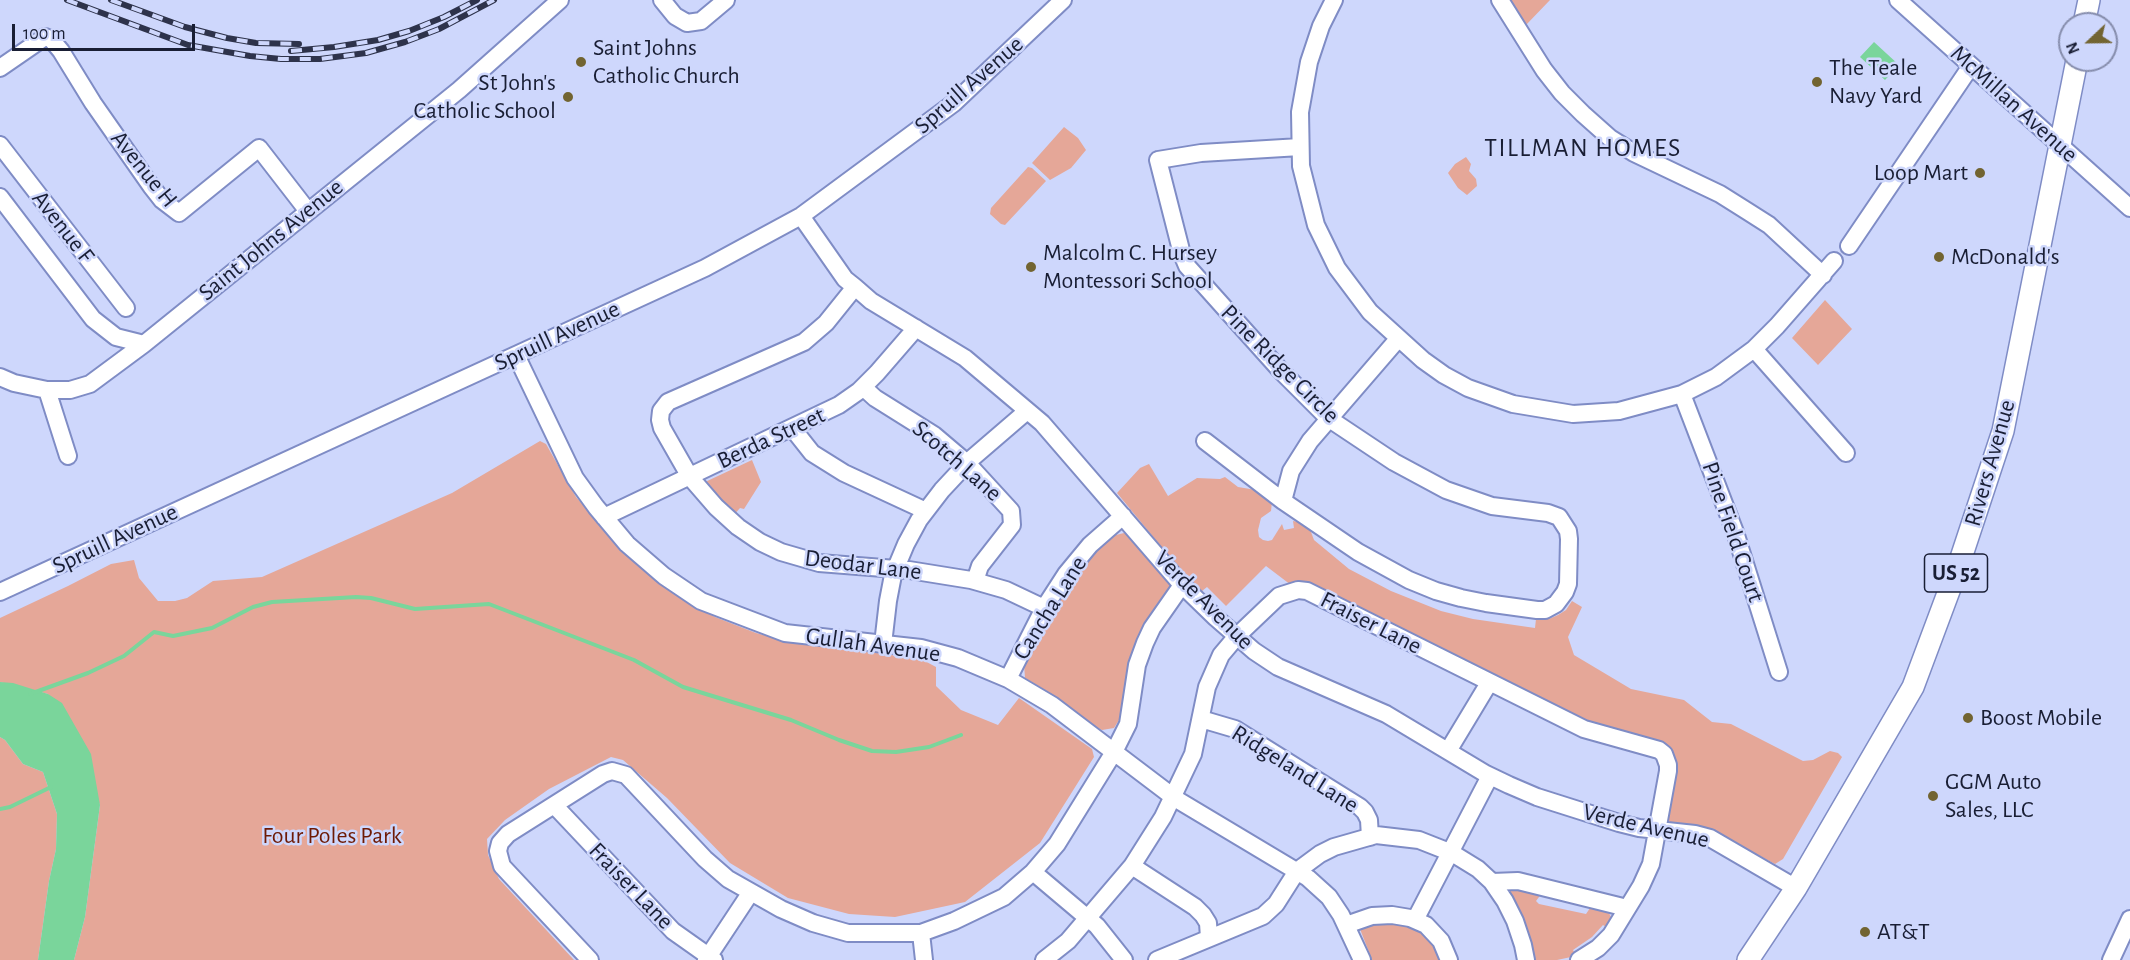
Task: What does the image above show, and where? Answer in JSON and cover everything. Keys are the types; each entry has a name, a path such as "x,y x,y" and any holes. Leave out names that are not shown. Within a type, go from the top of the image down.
{"main road":[{"name":"Rivers Avenue","path":"1748,960 1796,888 1913,687 1959,564 2003,431 2075,72"}],"street":[{"name":"Saint Johns Avenue","path":"0,377 14,383 47,390 70,390 90,384 144,344 307,210 459,90 560,0"},
{"path":"662,0 675,16 687,23 701,21 726,0"},
{"name":"Spruill Avenue","path":"0,592 705,268 801,216 954,103 1063,0"},
{"path":"1335,0 1321,26 1304,79 1300,112 1300,147 1305,188 1324,244 1350,288 1370,312 1398,339 1444,375 1506,402 1534,409 1595,414 1639,407 1682,394 1716,377 1754,349 1834,261"},
{"path":"1500,0 1544,70 1562,93 1596,126 1634,153 1720,194 1747,211 1768,225 1823,275"},
{"name":"McMillan Avenue","path":"1898,0 2130,208"},
{"name":"Avenue H","path":"0,68 45,37 51,39 151,186 162,200 179,213 259,148 307,210"},
{"path":"1849,246 1971,66"},
{"name":"Avenue F","path":"0,145 126,308"},
{"name":"Pine Ridge Circle","path":"1205,441 1283,501 1358,552 1409,580 1436,591 1486,603 1537,610 1556,604 1565,592 1568,584 1569,539 1568,531 1559,517 1548,513 1492,506 1446,490 1394,462 1328,418 1281,371 1187,266 1158,160 1201,153 1300,147"},
{"path":"0,197 93,319 116,337 144,344"},
{"name":"Verde Avenue","path":"801,216 845,279 871,301 965,358 1049,431 1182,585 1254,651 1278,667 1386,714 1490,776 1537,797 1619,823 1710,838 1796,888"},
{"name":"Deodar Lane","path":"855,287 826,323 804,342 669,402 661,411 662,428 690,477 716,507 738,527 781,552 819,563 941,574 975,581 1006,590 1044,608"},
{"name":"Berda Street","path":"604,517 793,429 839,405 863,387 916,328"},
{"path":"1283,501 1291,471 1298,459 1328,418 1398,339"},
{"path":"1754,349 1846,453"},
{"name":"Gullah Avenue","path":"516,355 570,468 604,517 627,544 664,576 701,601 785,633 921,648 958,658 1008,679 1052,705 1173,797 1308,878 1329,897 1346,925 1362,960"},
{"name":"Scotch Lane","path":"863,387 875,398 934,435 967,464 1011,511 1012,525 980,566 975,581"},
{"path":"47,390 68,456"},
{"name":"Pine Field Court","path":"1682,394 1731,520 1779,672"},
{"path":"883,644 888,601 896,569 906,544 926,511 967,464 1028,411"},
{"path":"793,429 812,453 834,467 926,511"},
{"name":"Cancha Lane","path":"1008,679 1044,608 1078,559 1090,545 1123,516"},
{"path":"590,960 502,866 498,851 500,843 508,834 603,774 612,771 626,775 705,860 728,879 781,909 813,923 848,933 921,933 963,917 1004,897 1033,872 1057,844 1114,752 1128,724 1137,665 1145,643 1152,628 1182,585"},
{"name":"Fraiser Lane","path":"1044,960 1068,941 1132,866 1173,797 1193,754 1208,687 1221,655 1236,636 1279,596 1288,592 1307,591 1584,729 1659,750 1666,758 1668,765 1651,864 1611,935 1598,948 1579,960"},
{"path":"1448,751 1489,683"},
{"name":"Ridgeland Lane","path":"1201,719 1235,729 1360,807 1369,820 1370,837"},
{"path":"1415,920 1452,853 1490,776"},
{"name":"Fraiser Lane","path":"554,805 673,931 710,959"},
{"path":"1157,960 1263,916 1276,904 1298,872 1320,854 1334,847 1376,835 1419,840 1452,853 1478,869 1492,882 1506,901 1515,921 1526,960"},
{"path":"1132,866 1195,907 1208,923 1209,938"},
{"path":"1033,872 1089,918 1124,960"},
{"path":"1492,882 1518,881 1627,908"},
{"path":"710,959 752,892"},
{"path":"1346,925 1372,916 1392,915 1415,920 1426,925 1441,941 1449,960"},
{"path":"2111,960 2130,919"},
{"path":"921,933 924,960"}],"green space":[{"path":"1509,0 1550,0 1526,25"},
{"path":"1064,127 1078,138 1086,150 1071,168 1050,180 1032,163"},
{"path":"1466,157 1471,164 1469,171 1476,179 1477,186 1467,195 1458,188 1448,173 1455,164"},
{"path":"1028,167 1046,181 1005,225 1001,224 990,214 991,208"},
{"path":"1825,300 1852,329 1818,365 1792,338"},
{"name":"Four Poles Park","path":"540,441 546,444 576,497 635,563 675,594 715,617 756,633 787,641 921,659 936,667 936,686 961,710 998,725 1019,698 1092,749 1094,757 1040,843 965,902 895,917 849,914 788,898 730,863 667,798 623,760 611,757 549,789 505,820 487,839 488,855 499,879 574,960 74,960 85,917 100,805 48,694 0,682 0,618 111,564 134,560 139,578 158,601 187,598 213,581 262,577 452,493"},
{"path":"752,460 761,482 744,509 740,508 733,516 703,483"},
{"path":"1149,464 1168,496 1197,478 1220,479 1225,477 1238,487 1256,490 1272,502 1271,511 1261,518 1258,530 1259,537 1263,540 1272,540 1282,524 1284,530 1294,528 1293,521 1308,524 1314,540 1349,569 1391,591 1441,611 1473,619 1535,628 1536,619 1549,619 1558,615 1566,610 1572,601 1582,607 1568,637 1574,655 1631,689 1684,700 1712,722 1731,724 1803,761 1813,760 1830,751 1842,757 1783,859 1775,864 1715,832 1666,821 1672,760 1594,730 1291,585 1266,566 1226,606 1207,587 1202,591 1168,555 1117,493 1140,468"},
{"path":"1124,533 1131,536 1170,582 1170,589 1130,664 1119,720 1114,728 1102,730 1088,723 1050,693 1025,678 1024,664 1054,608 1077,573 1102,546 1116,535"},
{"path":"0,737 5,740 23,764 43,772 57,814 56,849 38,960 0,960"},
{"path":"1518,887 1542,893 1536,901 1539,904 1586,914 1592,905 1607,909 1611,917 1606,927 1603,925 1592,937 1573,950 1575,954 1571,957 1557,960 1534,960 1509,894 1511,889"},
{"path":"1380,918 1413,923 1435,943 1443,960 1372,960 1360,929"}],"shaded area":[{"path":"1874,42 1899,65 1885,80 1860,57"},
{"path":"0,682 13,683 48,694 62,703 91,754 100,805 85,917 74,960 38,960 56,849 57,814 43,772 23,764 5,740 0,737"}],"waterway":[{"path":"30,694 88,673 124,656 154,632 173,636 212,628 253,607 272,602 356,597 371,598 415,609 489,604 634,660 683,687 791,720 872,751 896,752 929,747 961,735"},
{"path":"0,809 10,807 51,787"}],"railway":[{"path":"67,0 188,45 281,59 320,59 366,53 439,29 494,0"},
{"path":"111,0 185,27 227,38 256,43 299,44"},
{"path":"291,51 378,40 444,17 477,0"}],"place":[{"name":"Saint Johns Catholic Church","path":"581,62"},
{"name":"The Teale Navy Yard","path":"1817,82"},
{"name":"St John's Catholic School","path":"568,97"},
{"name":"Loop Mart","path":"1980,173"},
{"name":"McDonald's","path":"1939,257"},
{"name":"Malcolm C. Hursey Montessori School","path":"1031,267"},
{"name":"Boost Mobile","path":"1968,718"},
{"name":"GGM Auto Sales, LLC","path":"1933,796"},
{"name":"AT&T","path":"1865,932"}],"district":[{"name":"TILLMAN HOMES","path":"1583,148"}]}
